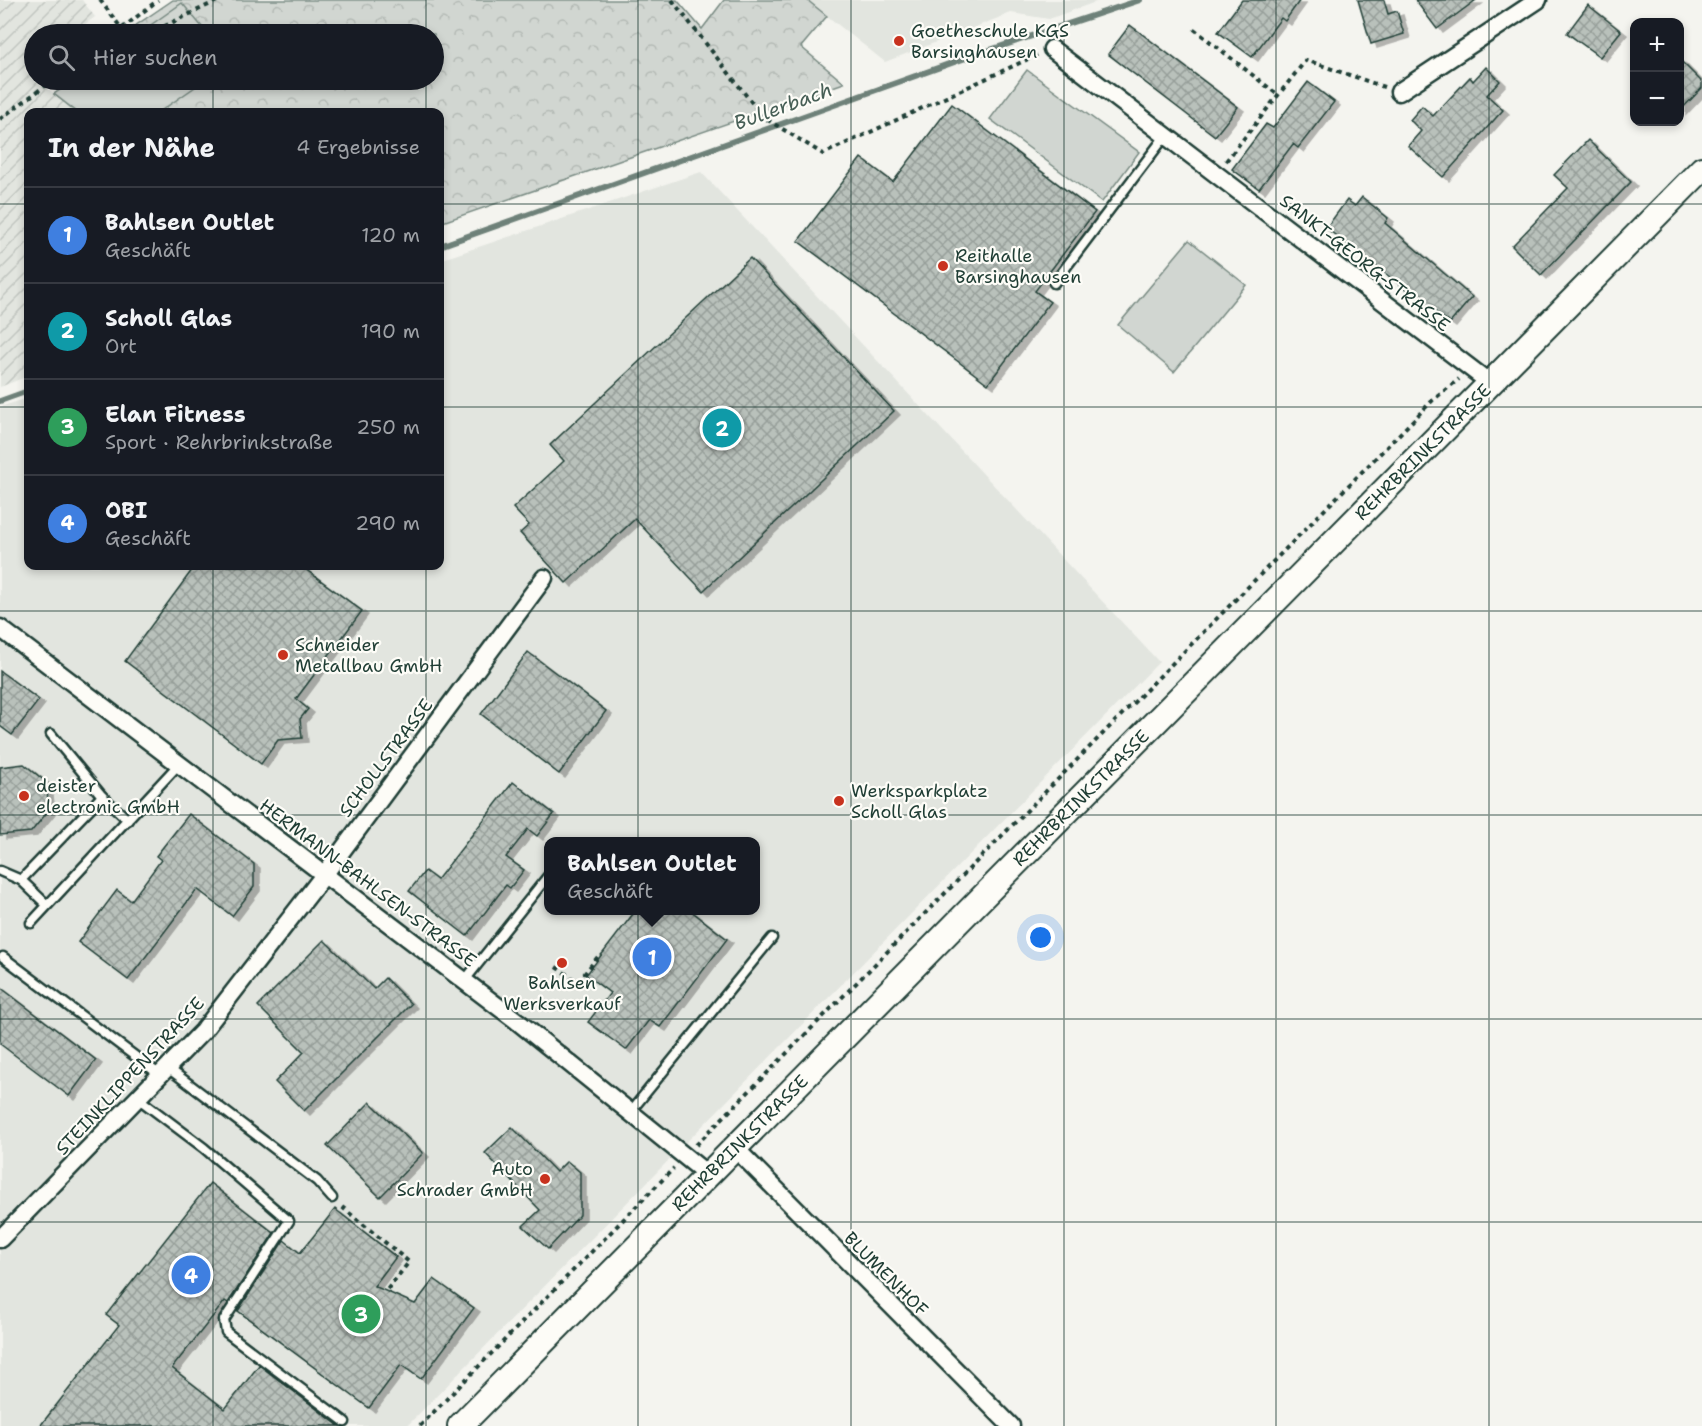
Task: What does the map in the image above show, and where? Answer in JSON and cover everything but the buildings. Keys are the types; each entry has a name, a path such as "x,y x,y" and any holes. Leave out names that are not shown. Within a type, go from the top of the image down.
{"main road":[{"name":"REHRBRINKSTRASSE","path":"460,1426 735,1148 1481,376 1702,169"}],"street":[{"path":"1399,92 1538,0"},
{"name":"SANKT-GEORG-STRASSE","path":"1052,49 1481,376"},
{"name":"SCHOLLSTRASSE","path":"324,875 544,578"},
{"name":"HERMANN-BAHLSEN-STRASSE","path":"0,628 465,980 708,1175"},
{"name":"STEINKLIPPENSTRASSE","path":"0,1239 203,1031 324,875"},
{"name":"BLUMENHOF","path":"735,1148 1011,1426"}],"lane":[{"path":"1054,283 1166,135"},
{"path":"51,734 102,796 128,820"},
{"path":"31,923 179,764"},
{"path":"21,880 102,796"},
{"path":"0,871 21,880 47,905"},
{"path":"465,980 544,882"},
{"path":"631,1111 772,938"},
{"path":"3,957 317,1180 332,1198"},
{"path":"139,1099 204,1148 288,1221 224,1320 226,1332 345,1422"}],"path":[{"path":"100,0 118,24"},
{"path":"128,24 158,0"},
{"path":"169,24 219,0"},
{"path":"672,0 764,117 823,154 1052,49"},
{"path":"1194,29 1278,94"},
{"path":"1217,173 1306,60 1399,92"},
{"path":"0,118 39,90"},
{"path":"420,1426 575,1271 685,1155 1433,400 1481,376"},
{"path":"556,967 578,982 600,954 602,955"},
{"path":"332,1198 408,1262 386,1291"}],"shaded area":[{"path":"0,0 82,0 95,17 85,24 24,24 24,90 49,90 72,108 24,108 24,378 0,387"},
{"name":"Goetheschule KGS Barsinghausen","path":"807,0 1101,0 1049,19 1011,13 885,62"},
{"path":"701,172 1159,662 407,1426 0,1426 0,407 24,399 24,570 444,570 444,259"}],"green space":[{"path":"173,0 677,0 702,29 724,0 807,0 827,16 801,47 844,83 444,222 444,108 72,108 54,94 60,90 444,90 444,24 138,24"},
{"path":"182,3 200,24 152,24"},
{"path":"1027,70 1139,152 1102,202 990,119"},
{"path":"60,90 191,90 165,108 72,108 54,94"},
{"path":"1189,240 1246,285 1174,372 1118,325"}],"waterway":[{"name":"Bullerbach","path":"444,245 960,60 1140,0"},
{"name":"Bullerbach","path":"0,401 24,392"}],"place":[{"name":"Goetheschule KGS Barsinghausen","path":"899,41"},
{"name":"Reithalle Barsinghausen","path":"943,266"},
{"name":"Scholl Glas","path":"722,428"},
{"name":"Schneider Metallbau GmbH","path":"283,655"},
{"name":"deister electronic GmbH","path":"24,796"},
{"name":"Werksparkplatz Scholl Glas","path":"839,801"},
{"name":"Bahlsen Outlet","path":"652,957"},
{"name":"Bahlsen Werksverkauf","path":"562,963"},
{"name":"Auto Schrader GmbH","path":"545,1179"},
{"name":"OBI","path":"191,1275"},
{"name":"Elan Fitness","path":"361,1314"}]}
